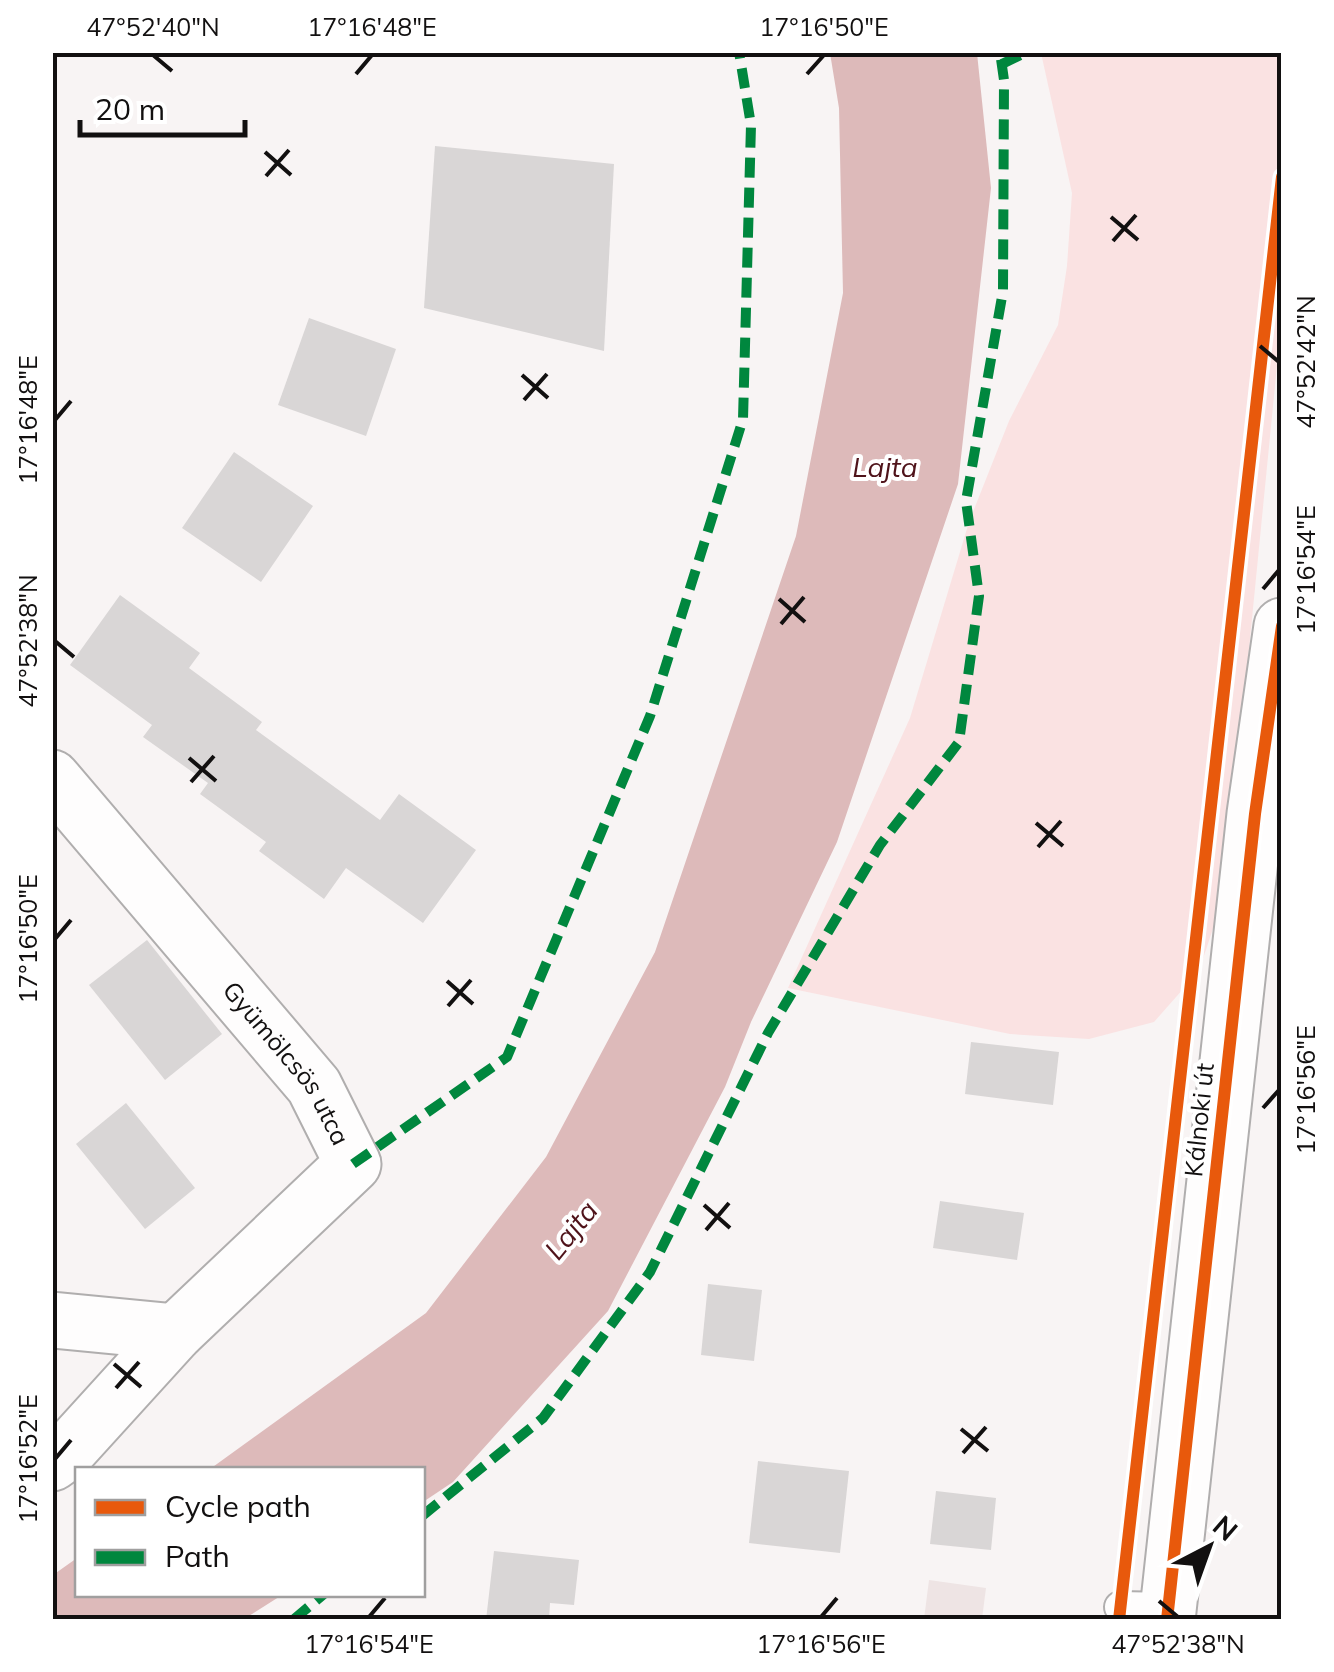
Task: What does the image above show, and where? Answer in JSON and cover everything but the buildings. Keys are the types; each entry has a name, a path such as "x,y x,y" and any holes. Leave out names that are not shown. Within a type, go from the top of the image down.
{"street":[{"name":"Kálnoki út","path":"1152,1611 1282,626"},
{"name":"Gyümölcsös utca","path":"52,778 314,1086 354,1164 176,1332"},
{"path":"52,1320 176,1332"},
{"path":"52,1462 66,1453 176,1332"}],"shaded area":[{"path":"1041,53 1281,53 1281,325 1225,892 1199,971 1154,1022 1089,1039 1010,1034 788,988 910,718 969,522 1009,421 1058,325 1072,193"},
{"path":"929,1580 986,1588 982,1619 924,1619"}],"water":[{"name":"Lajta","path":"830,53 977,53 991,188 958,484 837,842 751,1022 725,1087 608,1311 453,1482 425,1501 425,1467 213,1467 426,1313 546,1157 655,952 796,536 843,293 839,108"},
{"path":"75,1559 75,1597 279,1597 244,1619 53,1619 53,1575"}],"marked path":[{"path":"353,1164 507,1057 650,716 743,419 751,125 739,52"},
{"path":"425,1514 543,1418 650,1272 768,1033 880,845 959,742 979,596 966,501 1003,291 1004,80 1000,52"},
{"path":"1002,64 1027,52"},
{"path":"293,1620 320,1597"}],"cycle path":[{"path":"1119,1620 1282,177"},
{"path":"1167,1620 1255,814 1282,626"}]}
